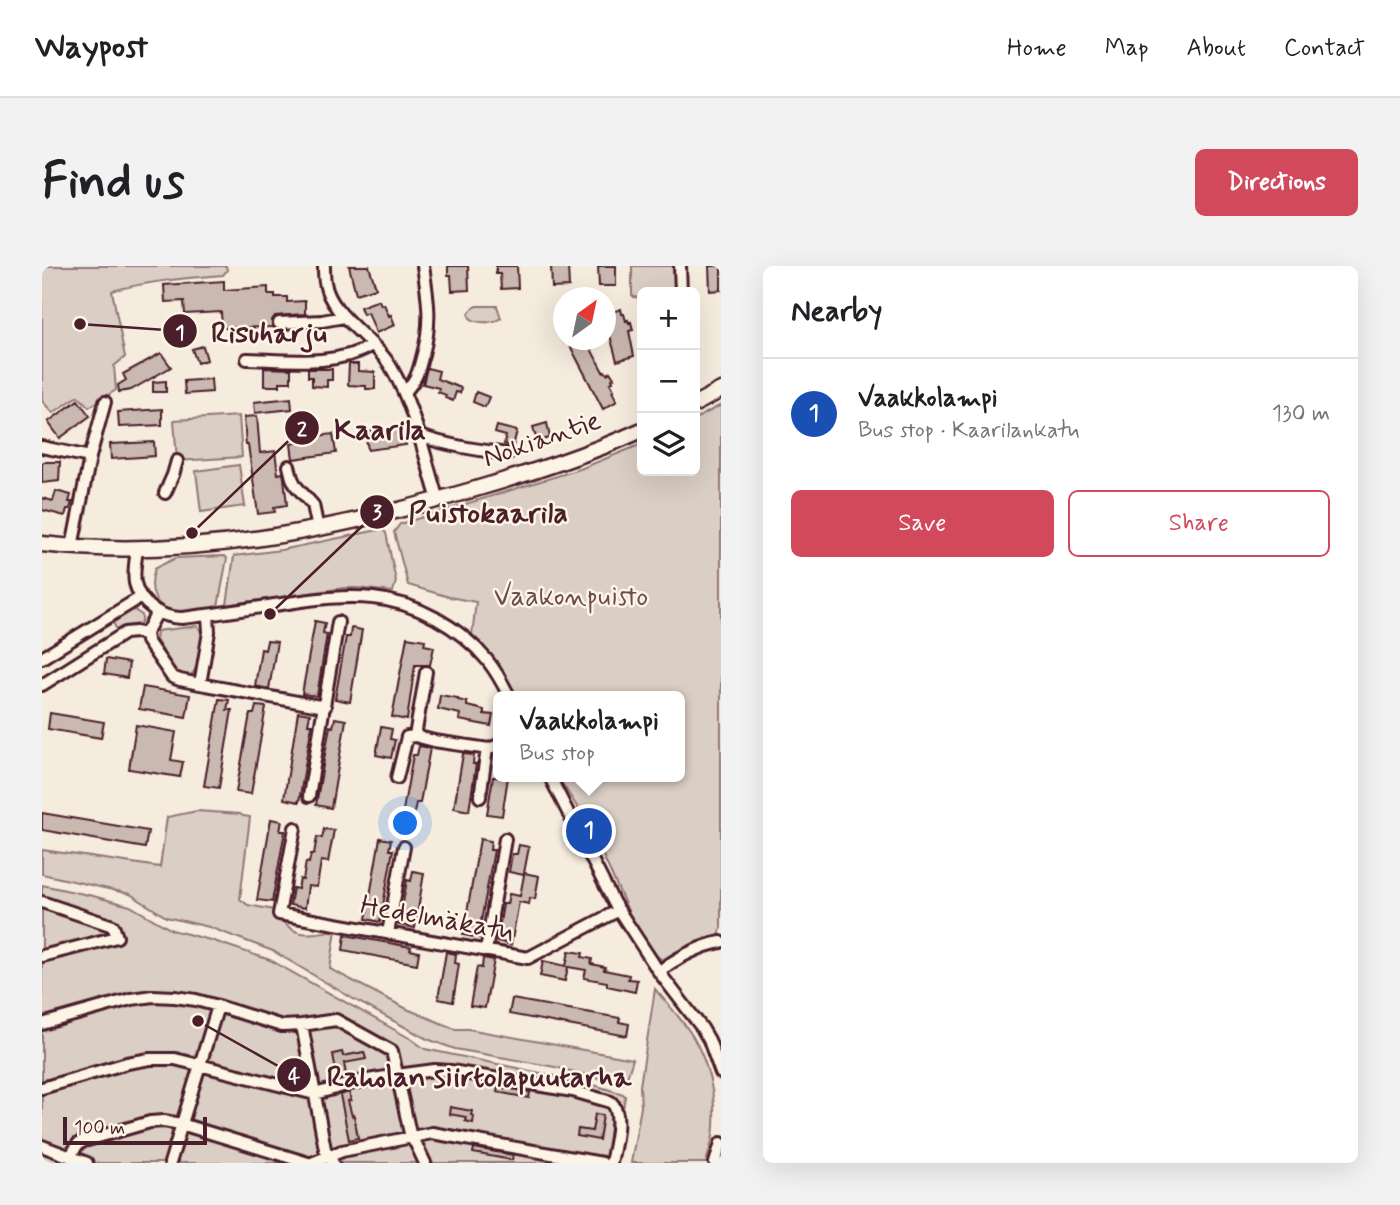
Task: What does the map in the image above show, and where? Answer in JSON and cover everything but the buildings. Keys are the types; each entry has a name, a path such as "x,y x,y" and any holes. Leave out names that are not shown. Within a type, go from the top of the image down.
{"main road":[{"path":"700,401 721,390"},
{"name":"Nokiantie","path":"42,544 137,548 237,542 318,529 383,515 533,472 637,432"}],"street":[{"path":"324,266 325,285 334,304 391,366 420,436 438,500"},
{"path":"404,393 418,376 428,336 429,311 424,266"},
{"path":"680,266 681,287"},
{"path":"279,323 344,317"},
{"path":"247,359 333,358 372,345"},
{"path":"72,547 90,457 105,402"},
{"path":"420,436 469,449 508,454"},
{"path":"42,447 90,457"},
{"path":"165,493 177,461"},
{"path":"289,466 296,486 313,505 318,529"},
{"path":"137,548 135,583 141,597 157,613 167,617 208,615 339,597 376,598 424,612 470,642 486,659 506,691"},
{"path":"42,658 141,597"},
{"path":"157,613 145,634 172,677 325,707"},
{"path":"200,684 208,644 208,615"},
{"path":"309,796 338,622"},
{"path":"42,685 125,633 145,634"},
{"path":"415,736 426,672"},
{"path":"397,778 407,737 492,747 480,797"},
{"path":"553,782 619,910 659,972 702,1028 721,1073"},
{"name":"Hedelmäkatu","path":"295,828 279,914 528,958 619,910"},
{"path":"486,951 505,839"},
{"path":"388,933 404,847"},
{"path":"42,902 113,926 117,937 42,956"},
{"path":"659,972 668,964 721,942"},
{"path":"42,1024 131,999 153,996 196,1000 282,1026 302,1026 336,1020 392,1051 411,1138 425,1163"},
{"path":"170,1163 218,1006"},
{"path":"302,1026 325,1149 331,1160"},
{"path":"42,1088 127,1063 150,1059 175,1059 200,1064 315,1094 357,1082 451,1070 573,1091 611,1102 618,1116 611,1163"},
{"path":"70,1157 84,1140 150,1122 164,1121 310,1163 331,1160 342,1152 432,1133 601,1163"},
{"path":"716,1163 721,1143"},
{"path":"42,1146 87,1163"}],"green space":[{"path":"42,266 226,266 227,270 223,275 154,282 112,291 125,357 114,366 116,390 89,407 78,396 53,413 42,401"},
{"path":"632,266 677,266 678,287 637,287 637,297 632,295"},
{"path":"477,306 497,306 501,318 488,322 475,321 469,315"},
{"name":"Vaakonpuisto","path":"721,405 721,927 719,939 671,960 659,958 653,952 629,913 590,827 561,782 685,782 685,691 513,691 495,661 472,635 476,602 408,585 394,532 400,524 580,469 637,446 637,476 700,476 700,416"},
{"path":"239,416 242,457 177,461 174,420"},
{"path":"239,465 245,506 201,512 196,471"},
{"path":"378,530 386,533 396,581 393,592 344,588 227,605 234,556 281,550"},
{"path":"176,558 227,558 218,607 178,611 163,607 158,602 152,583 155,568"},
{"path":"134,610 142,615 140,624 117,630 112,621"},
{"path":"198,626 202,637 200,658 191,675 183,675 176,671 156,640 157,631"},
{"path":"197,811 250,817 240,899 248,905 274,910 287,926 300,933 336,930 330,969 407,1009 455,1029 468,1029 633,1059 626,1081 622,1084 555,1067 455,1049 427,1039 273,951 209,927 166,917 130,894 42,874 42,850 160,867 167,817"},
{"path":"42,885 130,906 172,930 270,960 425,1049 584,1082 623,1094 625,1096 615,1163 42,1163"},
{"path":"655,989 689,1031 707,1068 714,1115 713,1135 706,1163 631,1163 641,1107 640,1086"}],"place":[{"name":"Risuharju","path":"80,324"},
{"name":"Kaarila","path":"192,533"},
{"name":"Puistokaarila","path":"270,614"},
{"name":"Vaakkolampi","path":"589,831"},
{"name":"Raholan siirtolapuutarha","path":"198,1021"}]}
